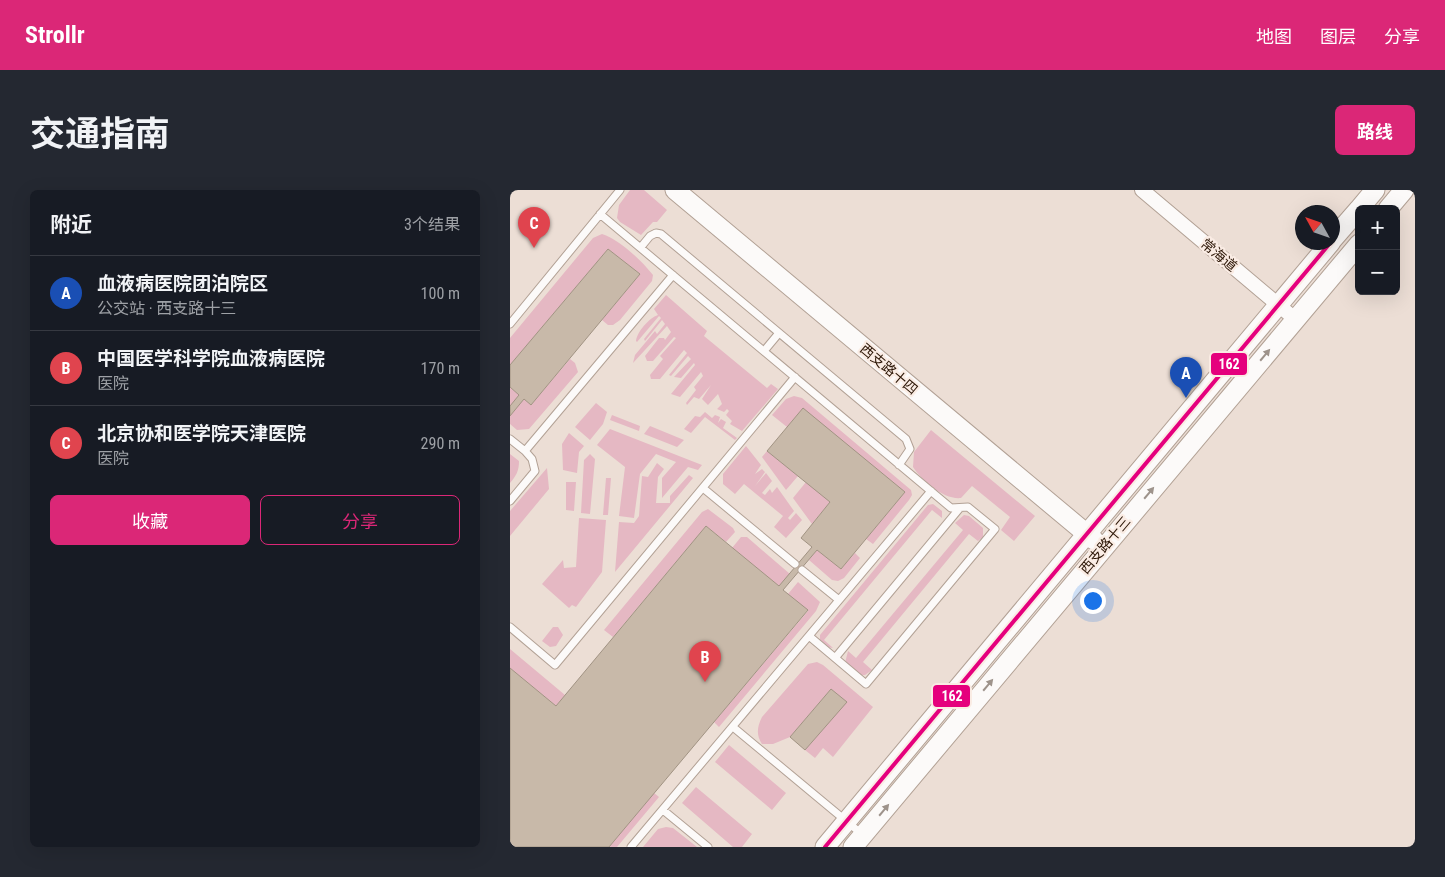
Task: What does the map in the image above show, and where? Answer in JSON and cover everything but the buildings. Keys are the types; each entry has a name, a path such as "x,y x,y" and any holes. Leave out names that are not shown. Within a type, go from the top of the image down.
{"main road":[{"name":"西支路十四","path":"675,190 1090,529"},
{"name":"西支路十四","path":"692,190 1107,544"},
{"name":"西支路十三","path":"1362,205 1375,190"},
{"path":"1391,205 1404,190"},
{"name":"西支路十三","path":"1340,232 1355,214"},
{"name":"西支路十三","path":"858,841 1355,249"},
{"name":"西支路十三","path":"825,847 1324,250"}],"street":[{"name":"常海道","path":"1142,190 1295,319"}],"lane":[{"path":"510,324 620,190"},
{"path":"600,214 951,508 968,507 995,528 866,684 809,636"},
{"path":"640,247 650,236 656,233 661,234 906,439 910,449 899,465"},
{"path":"525,451 673,274"},
{"path":"764,351 779,333"},
{"path":"510,627 555,665 795,377"},
{"path":"510,439 532,459 535,472 510,501"},
{"path":"703,488 795,564"},
{"path":"631,847 931,491"},
{"path":"835,658 959,508"},
{"path":"802,570 839,600"},
{"path":"733,727 846,821 858,841"},
{"path":"663,810 708,847"}],"shaded area":[{"path":"630,190 644,190 667,210 657,222 653,222 641,235 620,222 617,218 619,205"},
{"path":"602,234 616,241 636,257 653,275 652,281 620,320 613,325 608,325 602,320 640,274 608,249 510,365 510,338 593,238"},
{"path":"666,295 707,331 704,336 767,388 771,384 778,389 742,431 730,424 732,421 726,415 729,411 727,409 724,412 717,409 722,404 718,394 708,405 702,399 711,385 699,399 694,397 687,405 686,403 696,390 694,387 703,376 701,372 680,397 671,394 695,365 694,363 681,378 674,377 691,359 688,356 671,376 669,375 687,353 684,350 660,379 651,379 650,375 663,359 660,356 676,338 674,337 653,361 647,361 645,356 659,338 664,338 665,340 671,332 667,326 633,363 635,355 655,331 657,334 665,324 662,320 645,341 644,339 661,318 659,316 636,341 644,326 658,315 654,309"},
{"path":"570,359 575,363 578,372 529,429 517,430 510,424 510,387 531,405"},
{"path":"794,396 802,398 911,490 912,495 909,500 873,544 866,539 905,492 803,409 787,427 772,415 786,399"},
{"path":"596,403 607,412 603,424 590,440 575,427"},
{"path":"705,412 712,418 715,415 720,417 718,423 721,419 726,422 723,428 737,438 735,440 705,417 691,433 684,429 695,416 700,417"},
{"path":"612,415 640,426 639,431 610,420"},
{"path":"650,426 684,440 677,447 644,434"},
{"path":"610,429 702,465 698,470 688,467 662,498 662,478 676,462 656,454 640,474 634,518 619,516 625,467 597,445"},
{"path":"931,430 1035,516 1014,541 1001,530 1010,517 972,486 961,498 954,498 934,488 913,467 914,452"},
{"path":"569,433 584,446 579,452 577,473 563,470 562,444"},
{"path":"746,446 761,465 755,474 762,469 765,472 755,486 766,473 772,481 762,493 765,495 770,489 772,493 777,487 794,511 788,518 790,520 796,513 802,520 786,538 774,527 783,516 744,484 735,494 723,484 723,474"},
{"path":"767,451 798,476 786,490 762,457"},
{"path":"510,454 519,461 517,473 510,483"},
{"path":"590,454 595,459 590,514 581,513 584,460"},
{"path":"657,463 664,469 658,477 656,503 670,503 670,496 689,475 693,478 615,572 619,522 634,523 639,516 642,476 648,477"},
{"path":"547,468 549,489 510,536 510,511"},
{"path":"606,478 611,478 608,515 603,515"},
{"path":"566,482 576,482 574,511 566,510"},
{"path":"806,482 830,502 812,524 793,498"},
{"path":"933,504 942,511 942,518 932,510 824,640 833,648 827,647 820,640 820,635 928,505"},
{"path":"708,509 733,528 735,532 726,542 706,526 613,637 604,630 702,512"},
{"path":"964,515 969,516 983,528 983,537 978,541 969,534 863,662 872,670 865,675 860,675 845,663 848,651 856,658 963,530 955,523"},
{"path":"579,518 606,520 602,572 576,607 572,605 569,608 542,584 563,560 564,568 576,567"},
{"path":"741,537 747,537 790,574 779,586 732,548"},
{"path":"817,550 841,569 855,553 860,558 844,578 838,581 832,580 809,560"},
{"path":"798,582 820,602 816,611 719,727 714,722 808,611 788,594"},
{"path":"553,627 558,627 563,635 556,646 550,647 542,641"},
{"path":"510,649 565,695 556,706 510,668"},
{"path":"817,662 873,707 833,757 823,748 815,758 805,750 846,702 831,689 790,737 773,744 762,744 758,731 762,717 808,664"},
{"path":"729,745 786,793 772,810 715,762"},
{"path":"696,787 752,834 742,847 733,847 682,803"},
{"path":"654,793 659,797 617,847 609,847"},
{"path":"673,828 697,847 643,847 658,829"}],"transit line":[{"name":"162","path":"825,847 1324,250"}],"place":[{"name":"北京协和医学院天津医院","path":"534,248"},
{"name":"血液病医院团泊院区","path":"1186,398"},
{"name":"中国医学科学院血液病医院","path":"705,682"}]}
